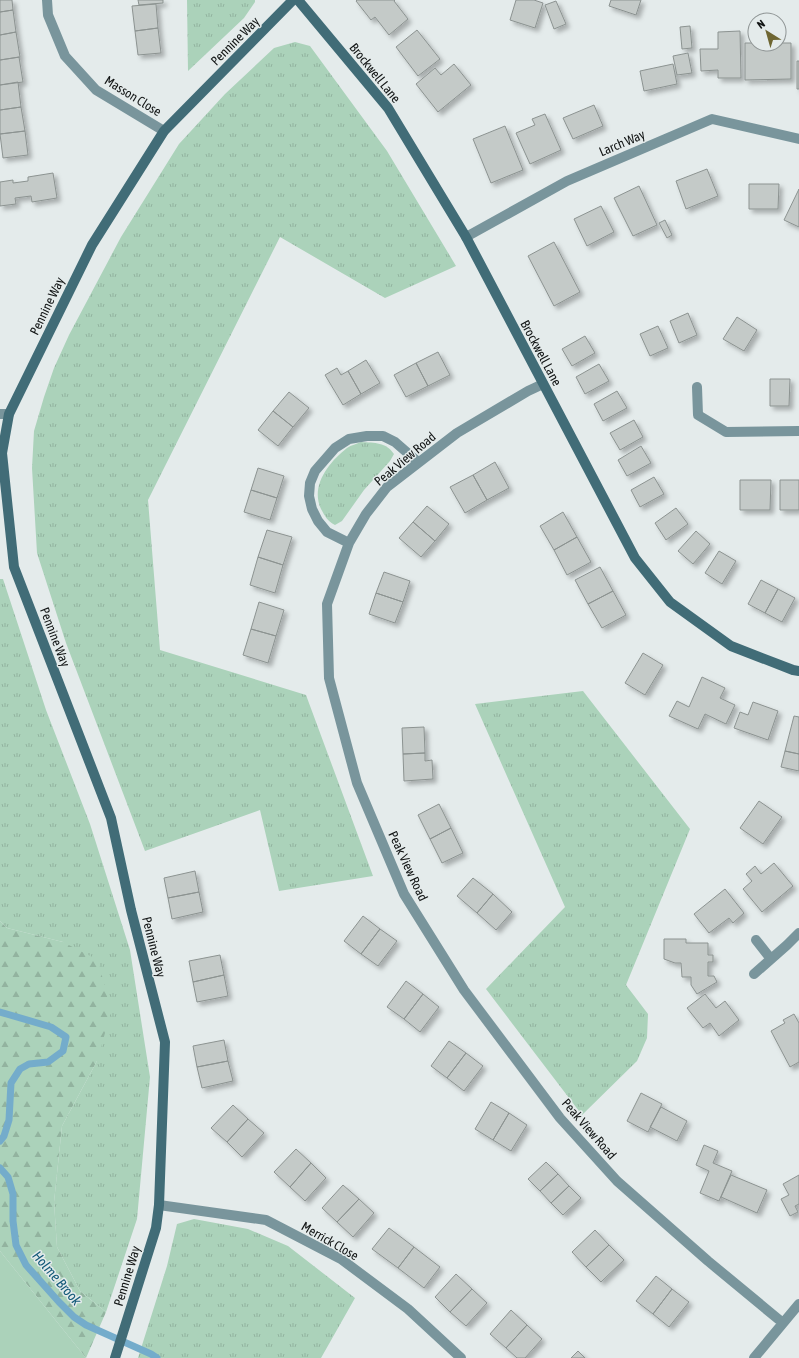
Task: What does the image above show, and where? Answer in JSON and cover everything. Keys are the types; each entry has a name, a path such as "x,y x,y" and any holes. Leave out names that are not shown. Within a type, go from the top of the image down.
{"street":[{"name":"Masson Close","path":"47,0 48,15 65,56 96,90 164,130"},
{"name":"Pennine Way","path":"117,1354 156,1228 159,1205 165,1042 131,910 111,818 14,567 2,453 5,414 92,245 164,130 293,0"},
{"name":"Brockwell Lane","path":"298,0 388,108 466,237 635,558 670,602 731,646 799,671"},
{"name":"Larch Way","path":"466,237 568,181 712,119 799,139"},
{"name":"Peak View Road","path":"543,384 457,432 387,487 366,514 350,543 327,604 329,678 357,783 404,894 464,990 560,1118 617,1181 712,1265 783,1323"},
{"path":"697,387 698,415 726,432 799,432"},
{"path":"350,543 327,532 318,521 312,509 309,496 310,483 315,471 335,448 349,439 367,436 383,436 395,442 418,462"},
{"path":"754,974 799,933"},
{"path":"756,940 771,959"},
{"name":"Merrick Close","path":"159,1205 266,1220 341,1259 408,1309 461,1358"},
{"path":"754,1358 799,1304"}],"green space":[{"path":"187,0 255,0 244,18 188,71"},
{"path":"295,42 310,46 387,151 456,266 385,298 280,237 148,500 160,650 306,695 373,876 279,891 260,810 145,851 66,643 37,553 32,468 34,431 54,368 69,335 121,237 179,144 225,94 274,48"},
{"path":"361,442 384,445 394,454 390,461 364,490 342,521 335,525 328,520 321,509 318,500 320,483 328,467 340,454 349,447"},
{"path":"0,579 3,579 46,710 90,824 130,950 150,1077 137,1219 106,1312 80,1291 57,1247 54,1202 62,1126 97,1061 63,942 7,928 0,921"},
{"path":"583,691 690,829 626,985 648,1014 647,1038 637,1061 582,1115 486,989 565,907 475,704"},
{"path":"0,921 7,928 63,942 98,960 111,1012 97,1061 62,1126 54,1202 57,1247 80,1291 106,1312 86,1358 0,1251"},
{"path":"194,1219 248,1229 288,1246 355,1298 321,1358 138,1358 167,1266 177,1224"},
{"path":"0,1251 86,1358 0,1358"}],"building":[{"path":"0,0 12,0 13,10 0,12"},
{"path":"138,0 163,0 163,3 139,5"},
{"path":"395,0 394,1 408,19 389,35 375,17 371,20 356,1"},
{"path":"516,0 534,0 543,3 535,28 510,20"},
{"path":"611,0 641,0 636,15 609,6"},
{"path":"556,1 566,24 554,29 545,5"},
{"path":"156,4 158,28 135,31 132,6"},
{"path":"13,10 16,32 0,35 0,12"},
{"path":"690,26 692,48 682,49 680,27"},
{"path":"158,28 161,53 138,55 135,31"},
{"path":"417,30 440,59 418,76 396,47"},
{"path":"740,31 741,78 718,78 718,70 701,71 700,49 718,49 718,32"},
{"path":"16,32 20,57 0,60 0,35"},
{"path":"745,43 747,43 747,52 787,52 787,43 791,43 791,79 745,80"},
{"path":"688,53 692,73 677,75 673,56"},
{"path":"19,57 23,82 0,85 0,60"},
{"path":"797,61 799,61 799,89 797,89"},
{"path":"454,64 471,85 438,112 416,84 435,68 441,75"},
{"path":"673,64 677,84 644,91 640,71"},
{"path":"18,82 21,107 0,110 0,85"},
{"path":"594,105 603,126 573,139 563,118"},
{"path":"21,107 25,131 0,134 0,110"},
{"path":"545,114 561,150 530,164 516,133 535,125 532,119"},
{"path":"505,126 523,170 491,183 473,139"},
{"path":"25,131 28,155 3,158 0,134"},
{"path":"707,169 718,196 686,209 676,181"},
{"path":"53,173 57,198 32,202 31,196 15,198 16,204 0,206 0,182 13,180 13,183 28,181 28,177"},
{"path":"749,184 779,184 778,209 749,209"},
{"path":"639,186 657,225 633,236 614,198"},
{"path":"799,189 799,227 784,220"},
{"path":"601,206 614,232 587,246 574,219"},
{"path":"665,220 672,235 667,238 659,223"},
{"path":"554,242 580,292 554,306 528,256"},
{"path":"688,313 697,335 679,343 670,321"},
{"path":"737,317 757,330 744,351 723,339"},
{"path":"658,326 668,348 650,356 640,334"},
{"path":"585,336 595,353 572,366 562,349"},
{"path":"438,352 450,375 428,386 416,363"},
{"path":"366,360 380,383 361,394 348,371"},
{"path":"416,363 428,386 406,397 394,375"},
{"path":"599,364 609,381 585,394 576,377"},
{"path":"337,368 341,375 348,371 361,394 343,405 325,375"},
{"path":"770,379 790,379 789,406 770,406"},
{"path":"617,391 627,408 603,421 594,404"},
{"path":"289,392 309,408 293,427 273,411"},
{"path":"273,411 293,427 278,446 258,430"},
{"path":"634,420 643,437 620,450 610,433"},
{"path":"641,446 651,463 627,476 618,460"},
{"path":"495,462 509,488 487,500 473,475"},
{"path":"258,468 284,476 277,498 251,490"},
{"path":"473,475 487,500 465,513 450,487"},
{"path":"654,477 664,494 640,507 631,490"},
{"path":"740,480 771,480 770,510 740,510"},
{"path":"780,480 799,480 799,510 780,510"},
{"path":"251,490 277,498 270,520 244,512"},
{"path":"427,506 449,524 435,541 413,522"},
{"path":"676,508 688,524 666,540 655,523"},
{"path":"563,512 577,537 554,550 540,526"},
{"path":"413,522 435,541 421,557 399,538"},
{"path":"267,530 292,537 283,565 258,557"},
{"path":"696,531 710,544 693,564 678,551"},
{"path":"577,537 591,562 567,575 554,550"},
{"path":"719,551 736,561 722,584 705,573"},
{"path":"258,557 283,565 275,593 250,585"},
{"path":"600,567 613,591 588,604 575,580"},
{"path":"384,572 410,581 403,602 376,593"},
{"path":"761,580 778,589 765,613 748,604"},
{"path":"778,589 795,598 782,622 765,613"},
{"path":"613,591 626,615 602,628 588,604"},
{"path":"376,593 403,602 395,623 369,614"},
{"path":"259,602 284,610 276,636 251,629"},
{"path":"251,629 276,636 268,663 243,655"},
{"path":"643,653 663,665 645,695 625,683"},
{"path":"702,677 725,688 720,698 735,705 726,724 705,714 698,729 669,716 677,701 689,707"},
{"path":"753,702 778,711 768,740 734,728 740,712 748,715"},
{"path":"794,716 799,717 799,754 785,751"},
{"path":"424,727 425,753 403,754 402,728"},
{"path":"785,751 799,754 799,771 781,767"},
{"path":"425,753 425,761 432,760 433,779 404,781 403,754"},
{"path":"759,801 782,817 763,844 740,828"},
{"path":"439,804 451,828 430,839 418,815"},
{"path":"451,828 463,853 442,863 430,839"},
{"path":"774,863 793,886 762,912 743,889 752,881 746,874 755,866 761,874"},
{"path":"195,871 199,892 168,898 164,878"},
{"path":"473,878 493,894 477,913 457,896"},
{"path":"725,889 744,913 733,923 729,918 709,933 694,914"},
{"path":"199,892 203,912 172,919 168,898"},
{"path":"493,894 512,912 496,930 477,913"},
{"path":"363,916 380,929 361,954 344,941"},
{"path":"380,929 397,941 378,966 361,954"},
{"path":"664,939 686,939 686,943 708,943 708,955 713,955 713,962 708,962 708,976 714,976 717,982 697,994 691,985 691,977 682,977 681,963 675,963 664,959"},
{"path":"220,955 224,975 193,982 189,961"},
{"path":"224,975 228,996 197,1002 193,982"},
{"path":"406,981 423,994 404,1019 387,1007"},
{"path":"423,994 439,1007 420,1032 404,1019"},
{"path":"705,994 716,1008 725,1001 739,1020 719,1036 710,1023 703,1028 687,1008"},
{"path":"794,1014 799,1023 799,1062 790,1067 771,1031 785,1023 783,1020"},
{"path":"224,1040 228,1061 197,1067 193,1046"},
{"path":"449,1041 466,1053 447,1078 431,1066"},
{"path":"466,1053 483,1066 464,1091 447,1078"},
{"path":"228,1061 233,1081 202,1088 197,1067"},
{"path":"641,1093 662,1104 648,1132 627,1121"},
{"path":"491,1102 509,1113 493,1140 475,1129"},
{"path":"233,1105 248,1119 227,1142 211,1128"},
{"path":"661,1107 687,1121 677,1141 650,1127"},
{"path":"509,1113 527,1125 511,1151 493,1140"},
{"path":"248,1119 264,1133 242,1157 227,1142"},
{"path":"704,1145 718,1151 713,1163 732,1171 719,1201 700,1193 709,1171 696,1165"},
{"path":"296,1149 311,1163 290,1187 274,1172"},
{"path":"546,1162 558,1174 540,1191 528,1179"},
{"path":"311,1163 326,1178 305,1201 290,1187"},
{"path":"558,1174 569,1186 551,1203 540,1191"},
{"path":"731,1175 767,1190 757,1213 721,1197"},
{"path":"799,1175 799,1204 795,1206 798,1212 790,1216 781,1199 789,1195 783,1184"},
{"path":"343,1185 359,1199 337,1222 322,1208"},
{"path":"569,1186 581,1198 563,1215 551,1203"},
{"path":"359,1199 374,1213 353,1237 337,1222"},
{"path":"389,1228 414,1247 398,1268 372,1249"},
{"path":"595,1230 609,1245 586,1267 572,1252"},
{"path":"609,1245 624,1260 601,1282 586,1267"},
{"path":"414,1247 440,1267 424,1288 398,1268"},
{"path":"456,1274 472,1289 450,1312 435,1297"},
{"path":"656,1276 672,1289 653,1314 636,1301"},
{"path":"472,1289 487,1303 466,1326 450,1312"},
{"path":"672,1289 689,1302 669,1327 653,1314"},
{"path":"511,1310 527,1325 506,1348 490,1334"},
{"path":"527,1325 542,1339 525,1358 517,1358 506,1348"},
{"path":"578,1351 585,1358 571,1358"}],"waterway":[{"name":"Holme Brook","path":"0,1012 51,1027 66,1037 63,1051 48,1062 29,1064 20,1069 11,1083 9,1120 4,1136 0,1141"},
{"name":"Holme Brook","path":"0,1168 8,1177 13,1194 13,1221 16,1245 26,1265 74,1317 86,1325 157,1358"}]}
